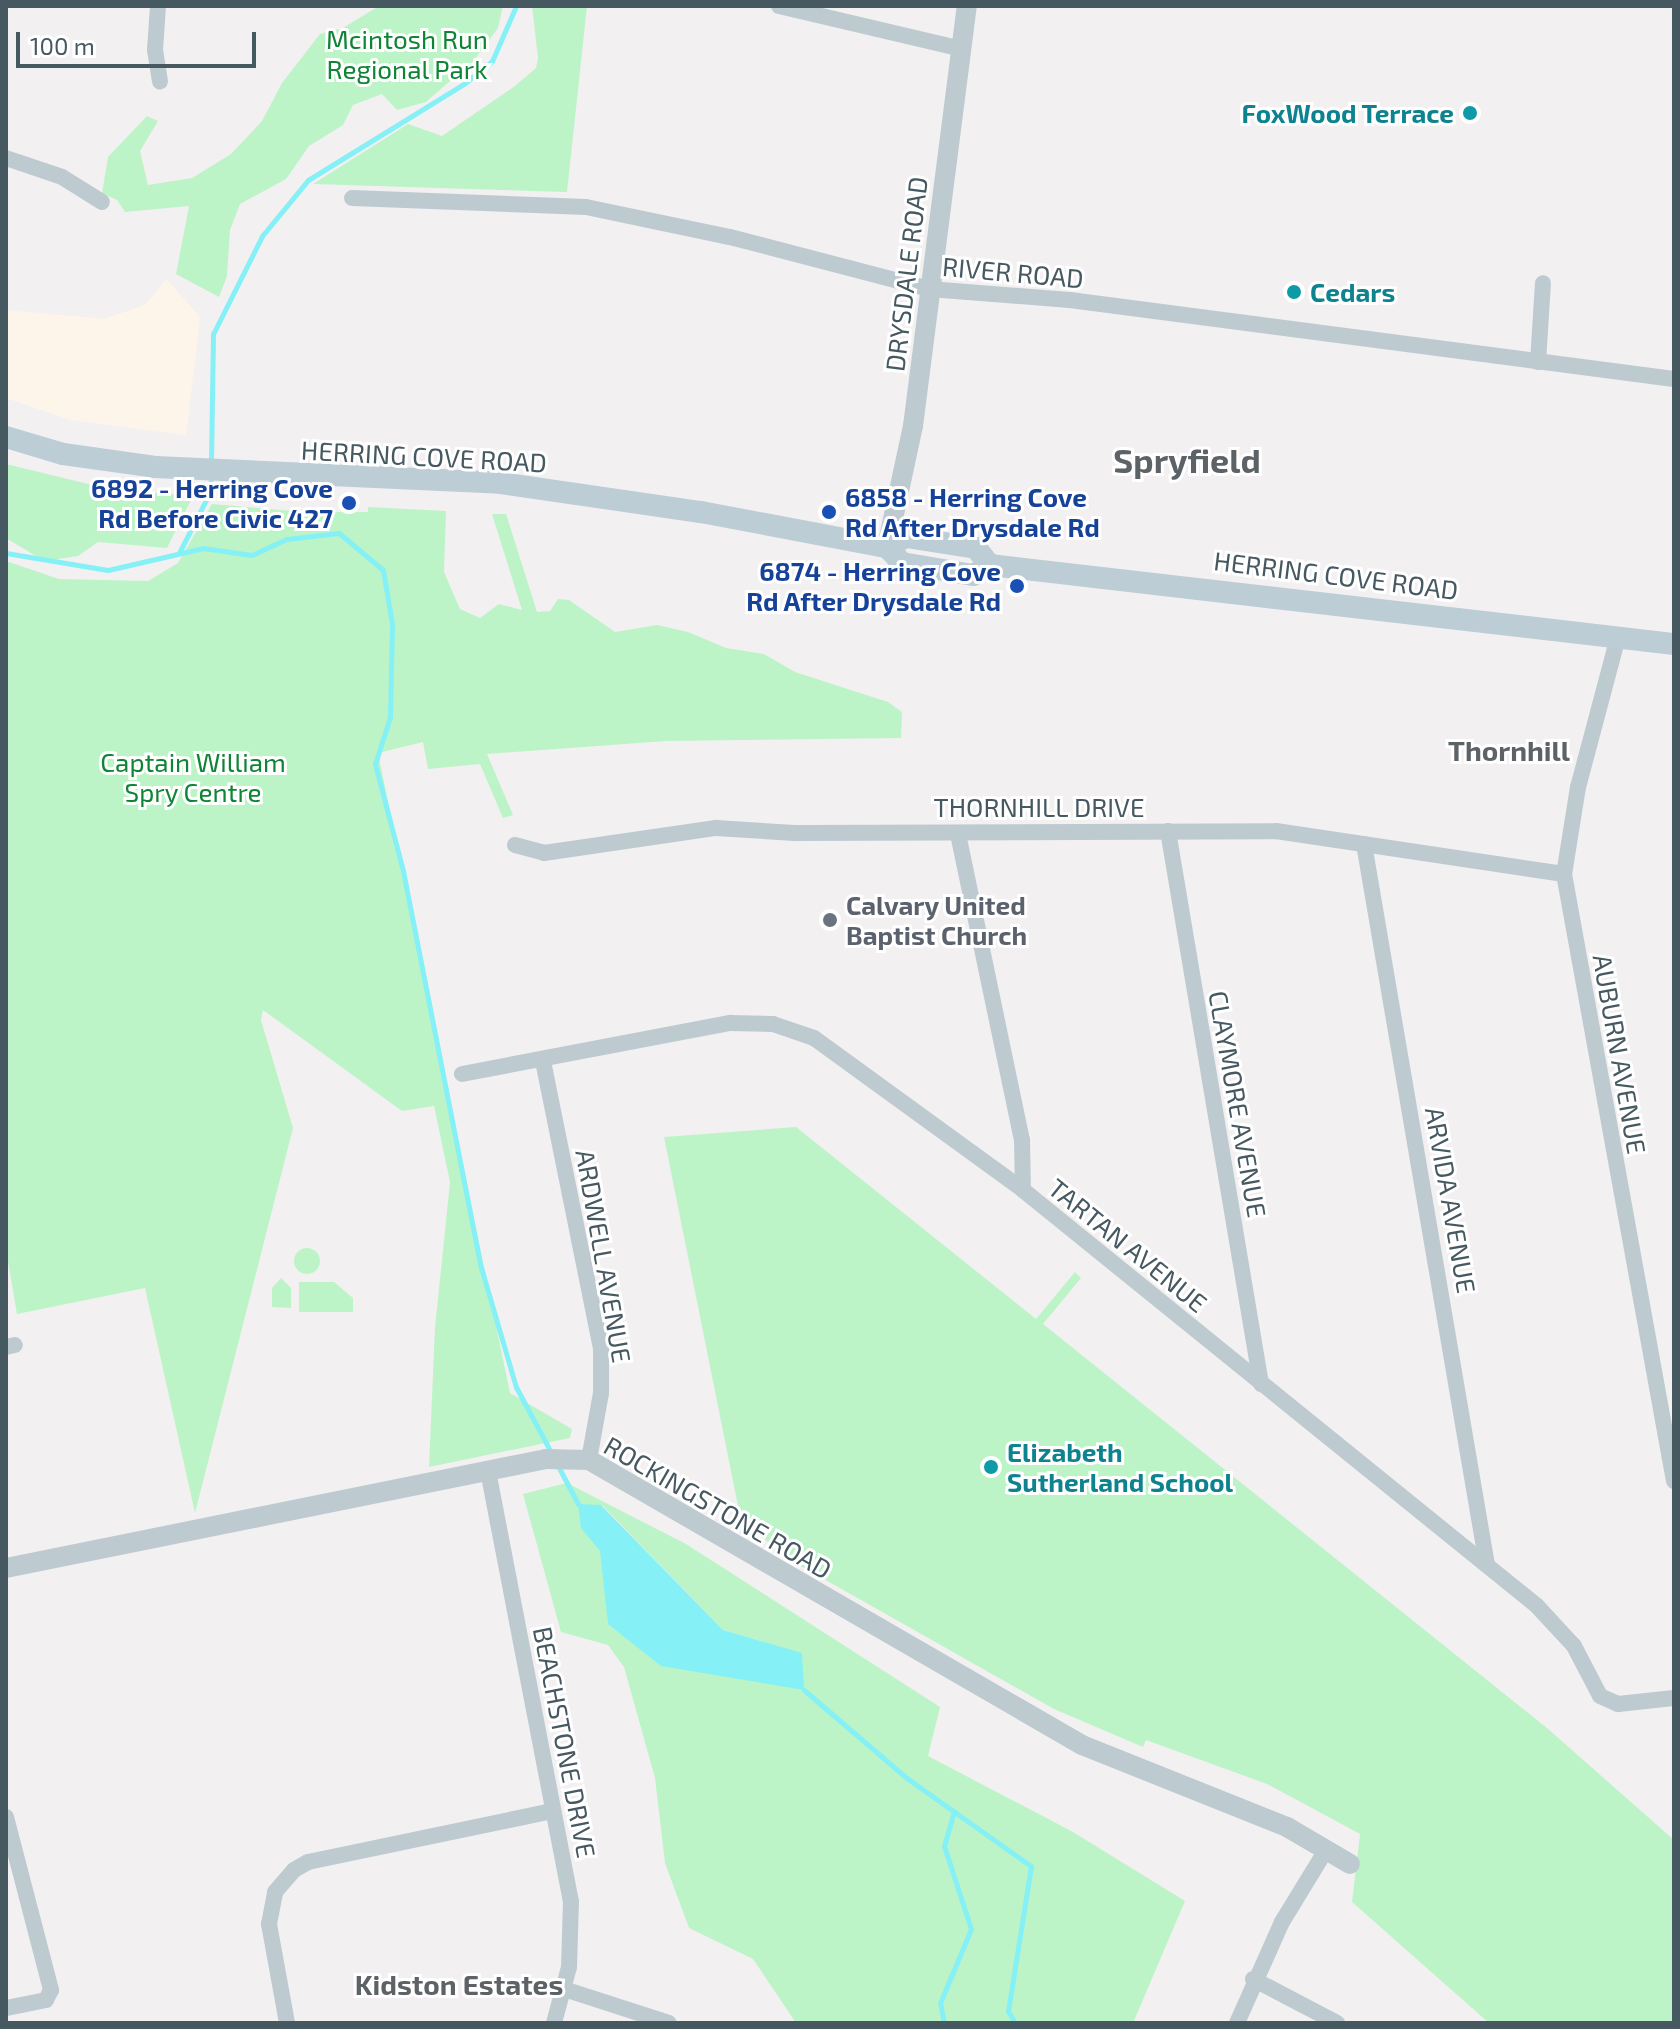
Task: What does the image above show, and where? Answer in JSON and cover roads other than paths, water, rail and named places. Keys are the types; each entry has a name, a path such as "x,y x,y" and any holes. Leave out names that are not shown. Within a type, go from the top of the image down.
{"main road":[{"name":"HERRING COVE ROAD","path":"6,437 63,454 155,467 501,483 701,512 887,547 906,537 976,548 990,565 1674,644"}],"street":[{"path":"158,6 155,50 160,82"},
{"path":"779,6 962,49"},
{"name":"DRYSDALE ROAD","path":"887,547 913,426 967,6"},
{"path":"6,158 62,177 102,202"},
{"name":"RIVER ROAD","path":"352,198 586,207 745,240 929,289 1070,300 1674,379"},
{"path":"1538,362 1543,283"},
{"name":"AUBURN AVENUE","path":"1618,637 1578,787 1564,874 1674,1481"},
{"name":"THORNHILL DRIVE","path":"515,845 544,853 716,828 958,834 1276,831 1564,874"},
{"name":"CLAYMORE AVENUE","path":"1168,831 1261,1384"},
{"path":"958,834 1022,1140 1023,1190"},
{"name":"ARVIDA AVENUE","path":"1364,844 1478,1489 1487,1565"},
{"name":"TARTAN AVENUE","path":"462,1074 730,1023 788,1027 823,1043 1023,1190 1487,1565 1563,1632 1600,1696 1618,1704 1674,1698"},
{"name":"ARDWELL AVENUE","path":"543,1061 601,1348 601,1393 589,1460"},
{"name":"ROCKINGSTONE ROAD","path":"6,1568 546,1459 589,1460 1082,1745 1287,1827 1350,1864"},
{"name":"BEACHSTONE DRIVE","path":"488,1471 573,1923 564,1989 554,2023"},
{"path":"287,2023 269,1924 275,1892 294,1870 308,1862 553,1811"},
{"path":"6,1817 51,1990 46,2000 6,2008"},
{"path":"1237,2023 1253,1979 1326,1850"},
{"path":"1253,1979 1337,2023"},
{"path":"564,1989 669,2023"}],"water":[{"path":"578,1504 601,1505 723,1630 802,1653 804,1690 661,1666 608,1624 600,1551 581,1528"}],"waterway":[{"path":"211,462 213,334 262,236 308,180 465,83 492,61 516,6"},
{"path":"180,551 210,492 211,476"},
{"path":"6,553 108,570 203,548 252,555 287,539 339,533 383,570 392,624 390,717 375,764 403,871 480,1264 516,1387 552,1454"},
{"path":"558,1466 578,1504"},
{"path":"804,1690 908,1779 1031,1866 1008,2011 1015,2023"},
{"path":"944,2023 940,2003 971,1929 944,1846 954,1811"}],"place":[{"name":"FoxWood Terrace","path":"1470,113"},
{"name":"Cedars","path":"1294,292"},
{"name":"6892 - Herring Cove Rd Before Civic 427","path":"349,503"},
{"name":"6858 - Herring Cove Rd After Drysdale Rd","path":"829,512"},
{"name":"6874 - Herring Cove Rd After Drysdale Rd","path":"1017,586"},
{"name":"Calvary United Baptist Church","path":"830,920"},
{"name":"Elizabeth Sutherland School","path":"991,1467"}],"district":[{"name":"Spryfield","path":"1187,460"},
{"name":"Thornhill","path":"1509,750"},
{"name":"Kidston Estates","path":"459,1984"}],"park label":[{"name":"Mcintosh Run Regional Park","path":"407,54"},
{"name":"Captain William Spry Centre","path":"193,777"}]}
